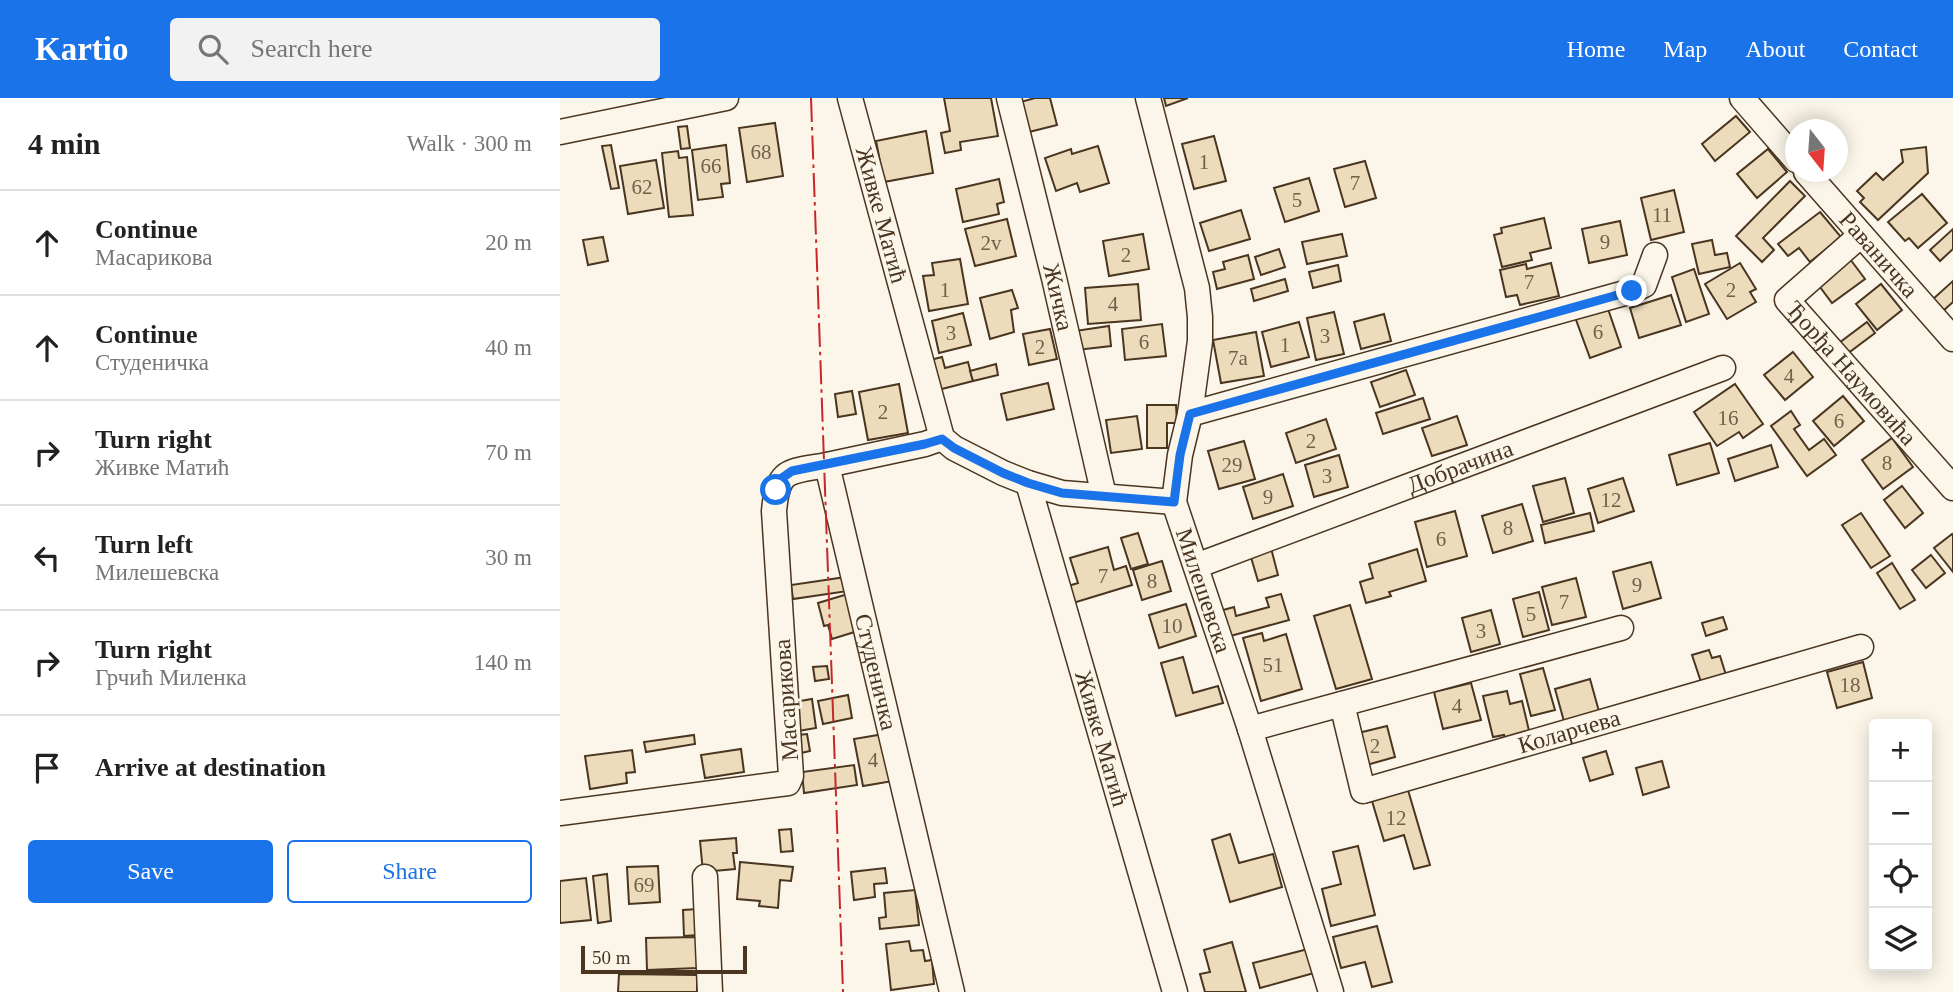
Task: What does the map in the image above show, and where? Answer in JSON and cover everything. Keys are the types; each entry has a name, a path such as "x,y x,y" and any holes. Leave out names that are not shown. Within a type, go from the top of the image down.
{"street":[{"path":"560,132 726,98"},
{"name":"Живке Матић","path":"850,98 942,439"},
{"name":"Жичка","path":"1009,98 1104,496"},
{"name":"Милешевска","path":"1148,98 1197,288 1200,317 1190,414 1180,455 1174,502 1251,729 1331,992"},
{"path":"1742,98 1785,147"},
{"name":"Раваничка","path":"1815,182 1953,339"},
{"name":"Ђорђа Наумовића","path":"1861,235 1787,300 1953,488"},
{"path":"1190,414 1632,291 1644,285 1655,255"},
{"name":"Добрачина","path":"1196,566 1723,369"},
{"path":"827,465 942,439 954,448 1028,483 1062,493 1174,502"},
{"name":"Масарикова","path":"560,813 788,783 791,776 774,511 776,490 782,478 792,471 827,465"},
{"name":"Студеничка","path":"827,465 952,992"},
{"name":"Живке Матић","path":"1028,483 1175,992"},
{"path":"1251,729 1621,628"},
{"name":"Коларчева","path":"1342,704 1363,791 1861,647"},
{"path":"705,877 710,992"}],"building":[{"path":"944,98 991,98 998,136 960,142 961,150 945,153 941,133 950,131"},
{"path":"1035,98 1050,98 1057,125 1025,133 1017,103"},
{"path":"1164,98 1188,98 1166,106"},
{"path":"1736,116 1750,132 1715,161 1702,144"},
{"path":"775,123 783,176 747,182 739,128"},
{"path":"687,126 690,148 681,149 678,127"},
{"path":"926,131 933,173 884,182 876,141"},
{"path":"1214,136 1226,181 1194,189 1182,144"},
{"path":"611,145 619,188 611,189 602,146"},
{"path":"726,145 730,183 721,184 723,197 698,200 692,150"},
{"path":"1098,146 1109,183 1080,192 1077,183 1056,191 1045,158 1071,149 1072,154"},
{"path":"1926,147 1928,173 1878,220 1860,202 1864,198 1857,191 1876,173 1883,180 1903,162 1901,150"},
{"path":"1768,149 1785,170 1785,174 1757,198 1737,174"},
{"path":"678,151 679,158 687,157 693,215 669,217 662,153"},
{"path":"656,160 664,208 628,214 620,166"},
{"path":"1365,161 1376,198 1345,207 1334,169"},
{"path":"1309,178 1319,211 1285,222 1274,188"},
{"path":"999,179 1004,202 997,204 999,214 963,222 956,189"},
{"path":"1789,182 1805,196 1763,238 1774,250 1762,262 1736,236"},
{"path":"1674,190 1684,232 1651,240 1641,198"},
{"path":"1922,194 1947,223 1918,248 1909,238 1905,241 1888,222"},
{"path":"1241,210 1250,239 1209,251 1200,223"},
{"path":"1820,212 1841,237 1810,262 1799,248 1788,256 1778,244"},
{"path":"1544,218 1551,248 1530,253 1532,260 1502,267 1494,235 1502,233 1501,228"},
{"path":"1007,219 1016,256 975,266 965,229"},
{"path":"1620,221 1627,255 1589,263 1582,229"},
{"path":"1953,229 1953,249 1940,261 1930,250"},
{"path":"1143,234 1149,269 1109,276 1103,241"},
{"path":"1342,234 1347,256 1307,264 1302,242"},
{"path":"603,237 608,261 588,265 583,240"},
{"path":"1712,240 1715,255 1727,253 1730,267 1699,274 1692,244"},
{"path":"1279,249 1285,267 1261,275 1255,257"},
{"path":"1248,255 1254,279 1217,289 1213,272 1225,269 1223,262"},
{"path":"960,259 968,304 929,311 923,276 934,275 932,263"},
{"path":"1850,259 1865,279 1832,303 1817,283"},
{"path":"1551,263 1559,296 1520,305 1517,295 1506,297 1500,270 1526,264 1527,269"},
{"path":"1740,263 1756,289 1750,292 1756,302 1727,319 1705,284"},
{"path":"1338,265 1341,281 1313,288 1309,272"},
{"path":"1694,269 1709,314 1686,322 1672,277"},
{"path":"1285,279 1288,291 1254,301 1251,289"},
{"path":"1953,281 1953,302 1943,311 1932,300"},
{"path":"1138,284 1141,320 1088,324 1085,288"},
{"path":"1881,284 1902,310 1877,330 1856,304"},
{"path":"1012,290 1018,308 1011,310 1014,332 990,339 980,298"},
{"path":"1671,295 1681,325 1639,338 1630,308"},
{"path":"1607,306 1621,347 1590,358 1575,317"},
{"path":"1334,312 1344,354 1316,360 1307,318"},
{"path":"963,313 971,345 939,353 932,321"},
{"path":"1384,314 1391,341 1361,349 1354,322"},
{"path":"1299,322 1309,357 1271,367 1262,332"},
{"path":"1867,322 1875,333 1847,354 1839,343"},
{"path":"1162,324 1166,356 1125,360 1122,329"},
{"path":"1109,326 1111,346 1077,350 1075,331"},
{"path":"1050,329 1057,359 1029,365 1023,334"},
{"path":"1256,332 1264,376 1221,383 1213,340"},
{"path":"1793,352 1813,377 1785,400 1764,375"},
{"path":"942,357 945,368 968,362 973,381 938,390 930,360"},
{"path":"996,364 998,375 973,381 970,371"},
{"path":"1406,370 1415,395 1380,407 1371,382"},
{"path":"1048,383 1054,409 1007,420 1001,394"},
{"path":"899,384 908,433 868,440 859,392"},
{"path":"1735,384 1763,424 1743,438 1739,432 1717,446 1694,412"},
{"path":"852,391 856,414 838,417 835,394"},
{"path":"1843,396 1864,421 1834,446 1813,421"},
{"path":"1423,398 1430,419 1383,434 1376,413"},
{"path":"1147,405 1176,405 1177,423 1167,423 1167,448 1147,448"},
{"path":"1791,411 1800,425 1794,429 1809,450 1824,439 1836,455 1807,476 1771,426"},
{"path":"1137,416 1142,449 1111,453 1106,420"},
{"path":"1457,416 1467,445 1432,456 1422,428"},
{"path":"1326,419 1336,449 1296,463 1286,433"},
{"path":"1892,438 1913,467 1883,489 1862,460"},
{"path":"1244,441 1255,479 1219,489 1208,451"},
{"path":"1710,443 1719,473 1677,485 1669,455"},
{"path":"1771,445 1778,467 1735,481 1728,459"},
{"path":"1339,455 1348,487 1314,497 1305,465"},
{"path":"1283,474 1293,506 1253,519 1243,487"},
{"path":"1565,478 1574,513 1543,522 1533,486"},
{"path":"1623,478 1634,511 1598,523 1588,489"},
{"path":"1902,486 1923,513 1905,528 1884,500"},
{"path":"1522,504 1533,541 1493,553 1482,516"},
{"path":"1455,511 1467,556 1427,567 1415,522"},
{"path":"1590,513 1594,531 1545,543 1541,525"},
{"path":"1861,513 1890,556 1871,568 1842,525"},
{"path":"1138,533 1148,564 1131,569 1121,538"},
{"path":"1952,534 1953,536 1953,572 1934,548"},
{"path":"1108,547 1114,570 1126,566 1132,585 1073,603 1068,586 1078,583 1070,558"},
{"path":"1271,548 1278,575 1258,581 1250,554"},
{"path":"1417,549 1426,581 1389,592 1391,596 1366,603 1360,582 1373,578 1369,564"},
{"path":"1931,555 1945,573 1926,588 1912,570"},
{"path":"1162,561 1171,591 1142,600 1133,570"},
{"path":"1651,562 1661,598 1623,609 1613,572"},
{"path":"1892,563 1915,600 1900,609 1877,573"},
{"path":"846,577 848,591 793,599 791,585"},
{"path":"1576,578 1586,617 1552,625 1542,587"},
{"path":"1539,592 1549,630 1523,637 1513,599"},
{"path":"851,593 861,630 832,639 828,625 824,626 818,603"},
{"path":"1281,594 1289,620 1223,638 1216,612 1234,607 1236,616 1269,607 1266,598"},
{"path":"1186,604 1196,636 1159,648 1149,615"},
{"path":"1350,605 1372,679 1336,689 1314,616"},
{"path":"1491,610 1500,644 1471,652 1462,618"},
{"path":"1723,617 1727,629 1706,636 1702,623"},
{"path":"1262,633 1264,641 1286,634 1302,689 1261,701 1243,638"},
{"path":"1709,650 1712,658 1720,656 1726,675 1703,688 1692,655"},
{"path":"1183,657 1193,693 1218,686 1223,703 1176,716 1161,663"},
{"path":"1863,662 1872,698 1837,708 1827,672"},
{"path":"827,666 829,679 815,681 813,667"},
{"path":"1543,668 1555,710 1531,716 1520,674"},
{"path":"1590,679 1600,715 1565,725 1555,689"},
{"path":"1471,683 1481,720 1443,729 1434,692"},
{"path":"1507,691 1510,704 1522,701 1530,735 1506,740 1504,735 1493,737 1483,696"},
{"path":"848,695 852,718 823,724 818,701"},
{"path":"812,699 816,728 798,731 794,702"},
{"path":"1387,726 1395,757 1363,766 1354,734"},
{"path":"807,734 810,751 801,753 798,735"},
{"path":"884,734 893,781 863,786 854,739"},
{"path":"694,735 695,744 646,752 644,742"},
{"path":"741,749 744,772 705,778 701,755"},
{"path":"632,750 635,772 626,773 627,783 590,789 585,756"},
{"path":"1606,751 1613,774 1590,781 1583,758"},
{"path":"1662,761 1669,787 1643,795 1636,768"},
{"path":"854,765 857,785 804,793 802,772"},
{"path":"1408,790 1430,865 1414,869 1404,835 1384,841 1372,801"},
{"path":"791,829 793,851 781,852 779,830"},
{"path":"1230,834 1239,863 1273,854 1282,887 1230,902 1212,840"},
{"path":"736,838 737,853 733,853 735,869 703,872 700,841"},
{"path":"1358,846 1375,915 1331,926 1322,889 1341,884 1333,852"},
{"path":"740,862 793,867 791,881 780,880 778,908 759,906 760,901 737,899"},
{"path":"658,866 660,902 629,904 627,867"},
{"path":"885,868 887,883 874,884 875,897 854,900 851,872"},
{"path":"607,874 611,921 598,923 593,876"},
{"path":"586,878 591,920 560,923 560,881"},
{"path":"915,890 919,925 880,929 879,918 886,917 884,893"},
{"path":"698,909 699,935 684,936 683,910"},
{"path":"1377,926 1392,982 1372,987 1365,962 1341,968 1333,937"},
{"path":"697,937 698,968 647,970 646,938"},
{"path":"909,941 911,951 923,950 925,961 932,960 934,984 891,990 886,944"},
{"path":"1232,942 1246,992 1205,992 1200,974 1210,972 1204,950"},
{"path":"1308,949 1314,973 1260,988 1253,963"},
{"path":"619,974 697,975 697,992 618,992"}],"power":[{"path":"811,98 843,992"}],"route":[{"path":"776,490 782,478 792,471 942,439 1003,473 1062,493 1174,502 1180,455 1190,414 1632,291"}]}
